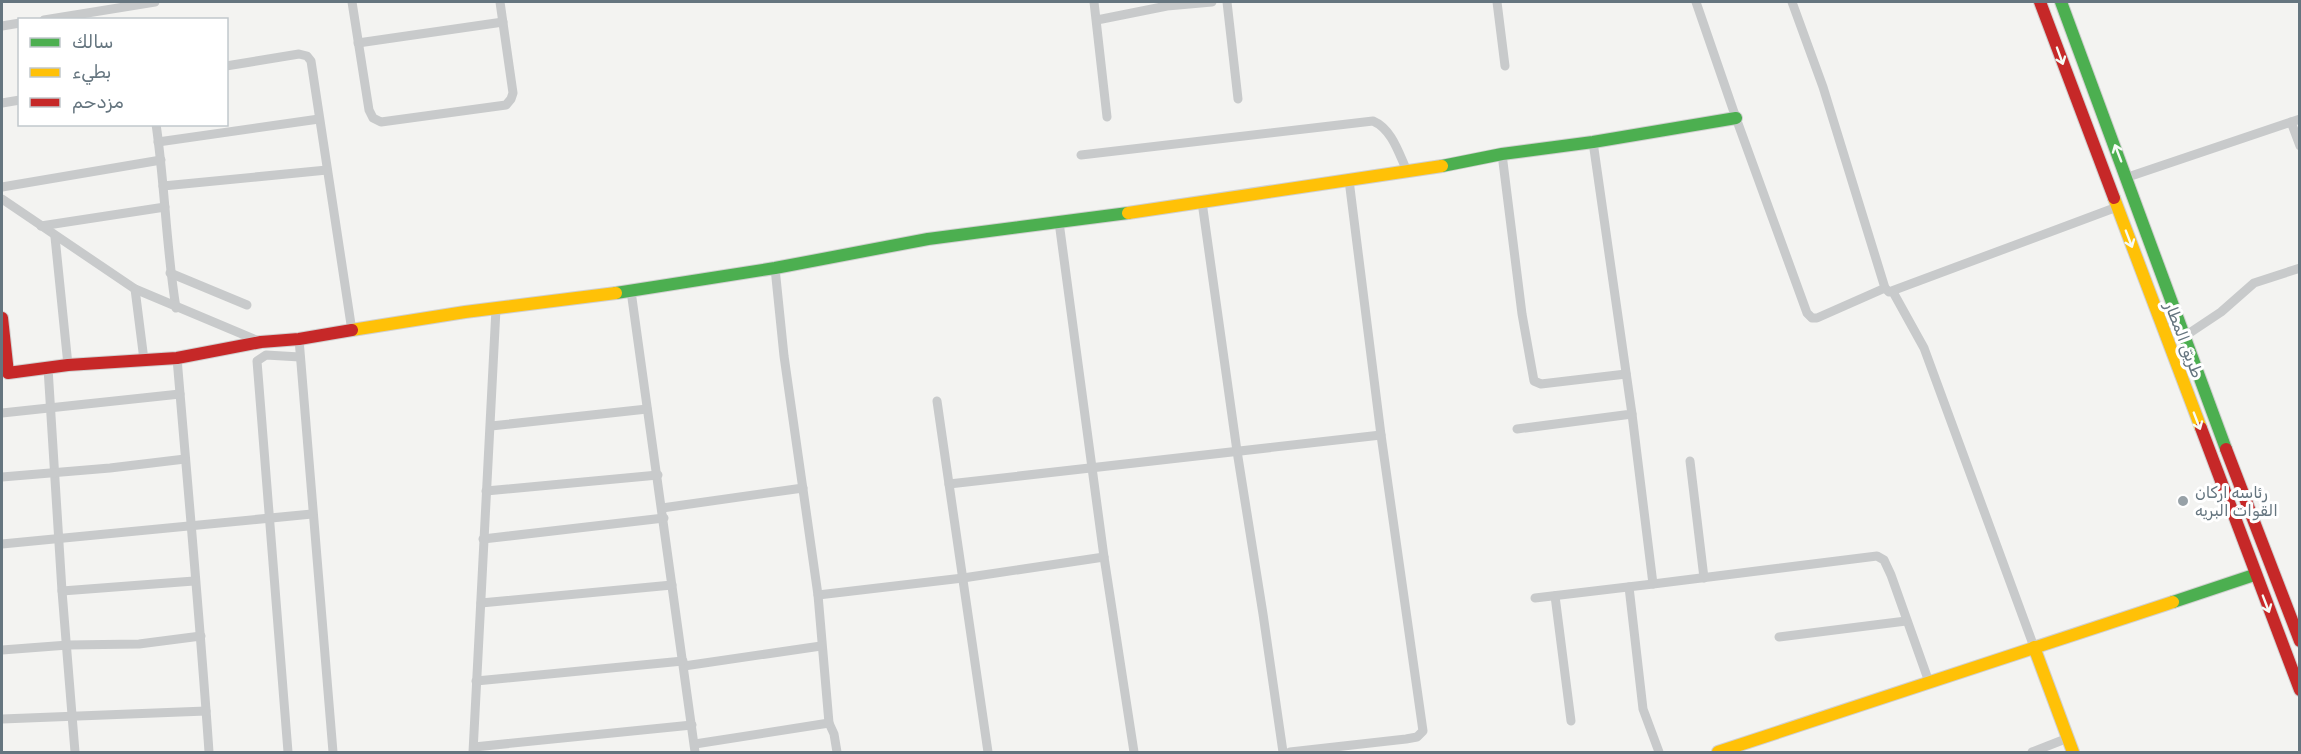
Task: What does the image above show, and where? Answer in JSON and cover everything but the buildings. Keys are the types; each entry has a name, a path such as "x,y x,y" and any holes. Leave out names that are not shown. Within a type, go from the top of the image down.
{"main road":[{"name":"طريق المطار","path":"2040,2 2254,575 2300,690"},
{"name":"طريق المطار","path":"2061,2 2128,177 2265,554 2300,640"},
{"path":"2,318 3,346 8,373 68,365 177,358 261,342 299,339 456,313 631,291 775,268 928,239 1349,180 1736,118"},
{"path":"1718,753 2254,575"},
{"path":"2034,647 2073,753"}],"street":[{"path":"53,18 113,5 155,2"},
{"path":"352,2 369,110 373,118 381,122 506,105 512,99 500,2"},
{"path":"1094,2 1107,117"},
{"path":"1096,20 1167,6 1212,2"},
{"path":"1227,2 1238,99"},
{"path":"1497,2 1505,66"},
{"path":"1696,2 1807,313 1812,318 2117,207"},
{"path":"1791,2 1823,87 1889,290 1924,348 2034,647"},
{"path":"358,43 503,22"},
{"path":"2,26 18,24"},
{"path":"228,66 299,54 307,56 311,61 352,331"},
{"path":"2,103 18,100"},
{"path":"158,141 319,119"},
{"path":"1081,155 1373,121 1381,124 1386,130 1407,171"},
{"path":"2128,177 2295,121 2300,146"},
{"path":"156,126 170,273 176,308"},
{"path":"1593,142 1632,414 1653,584"},
{"path":"1502,154 1522,314 1534,381 1541,384 1626,374"},
{"path":"2,187 161,160"},
{"path":"163,186 327,170"},
{"path":"1290,753 1417,737 1423,732 1381,435 1349,180"},
{"path":"2,199 135,290 261,342"},
{"path":"1202,202 1282,753"},
{"path":"41,226 165,207"},
{"path":"1059,222 1104,557 1134,753"},
{"path":"55,237 68,365"},
{"path":"775,268 784,356 818,595 829,723 834,734 837,753"},
{"path":"2186,336 2221,312 2254,283 2300,268"},
{"path":"170,273 247,305"},
{"path":"135,290 144,360"},
{"path":"631,291 695,748 829,723"},
{"path":"496,309 473,750 692,725"},
{"path":"299,339 333,753"},
{"path":"288,753 256,361 266,356 300,357"},
{"path":"177,358 209,753"},
{"path":"48,368 58,537 75,753"},
{"path":"2,413 180,394"},
{"path":"937,400 988,753"},
{"path":"491,426 647,409"},
{"path":"1517,429 1632,414"},
{"path":"949,484 1381,435"},
{"path":"2,477 185,459"},
{"path":"1690,461 1704,578"},
{"path":"486,491 658,475"},
{"path":"483,539 663,513 803,488"},
{"path":"2,544 312,514"},
{"path":"1535,598 1877,556 1884,560 1929,682"},
{"path":"818,595 963,578 1104,557"},
{"path":"62,591 194,581"},
{"path":"481,603 672,585"},
{"path":"1629,587 1643,709 1659,753"},
{"path":"1554,596 1571,721"},
{"path":"1779,637 1906,621"},
{"path":"2,650 68,645 139,644 201,636"},
{"path":"476,681 684,664 821,646"},
{"path":"2,719 206,711"},
{"path":"2032,753 2068,738"},
{"path":"1381,742 1384,753"}],"traffic: fast":[{"path":"2061,2 2226,449"},
{"path":"1442,166 1502,154 1593,142 1736,118"},
{"path":"616,293 775,268 928,239 1128,213"},
{"path":"2173,602 2254,575"}],"traffic: slow":[{"path":"1128,213 1442,166"},
{"path":"2114,198 2201,428"},
{"path":"352,330 465,312 616,293"},
{"path":"1718,752 2173,602"},
{"path":"2034,647 2073,752"}],"traffic: jam":[{"path":"2040,2 2114,198"},
{"path":"2,318 8,373 68,365 177,358 261,342 299,339 352,330"},
{"path":"2201,428 2300,690"},
{"path":"2226,449 2300,641"}],"place":[{"name":"رئاسه اركان القوات البريه","path":"2183,501"}]}
